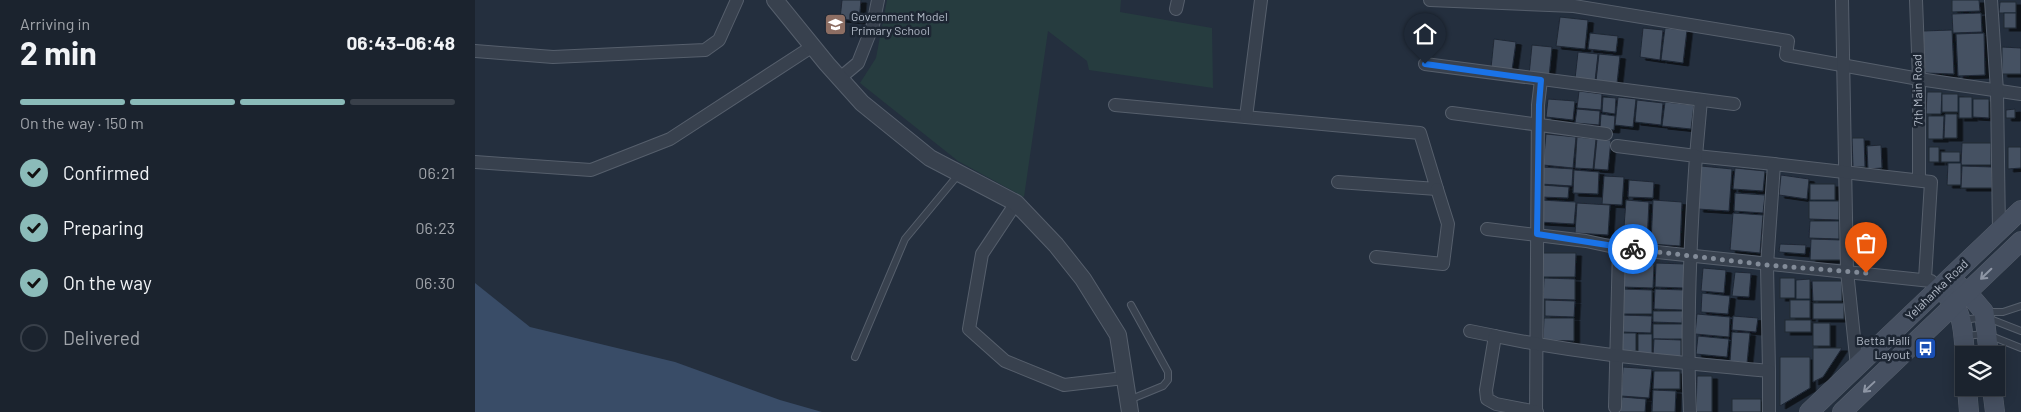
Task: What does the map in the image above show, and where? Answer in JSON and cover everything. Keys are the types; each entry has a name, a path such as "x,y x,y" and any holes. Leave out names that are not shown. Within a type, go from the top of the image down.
{"main road":[{"name":"Yelahanka Road","path":"1809,412 1857,366 1937,282 1999,231 2021,210"},
{"name":"Yelahanka Road","path":"1842,412 1962,313 2021,241"},
{"path":"1937,282 1962,313 1985,321 1988,346"},
{"path":"1962,313 1964,346"},
{"path":"1968,396 1969,412"},
{"path":"1993,396 1995,412"}],"street":[{"path":"475,51 553,57 705,50 719,40 737,0"},
{"path":"775,0 862,102 930,158 1016,203 1056,245 1093,295 1118,335 1129,406"},
{"path":"840,78 858,63 873,25 878,0"},
{"path":"1246,117 1261,0"},
{"path":"1431,0 1574,6 1709,27 1788,41 1786,55 1919,80 2021,94"},
{"path":"1842,0 1847,271 1857,366"},
{"name":"7th Main Road","path":"1915,0 1919,80 1919,180"},
{"path":"1991,0 1997,91 1999,231"},
{"path":"475,162 591,170 670,139 813,46"},
{"path":"1425,64 1734,104"},
{"path":"1495,336 1486,390 1487,399 1496,404 1536,412 1537,234 1541,80"},
{"path":"1690,412 1687,363 1689,254 1701,100"},
{"path":"1115,105 1420,133 1448,224 1443,264 1376,258"},
{"path":"1452,113 1606,134"},
{"path":"1487,229 1537,234 1619,248 1937,282 1931,182 1617,146"},
{"path":"1769,412 1767,265 1774,164"},
{"path":"1339,182 1437,189"},
{"path":"1016,203 982,254 969,329 1005,361 1064,385 1124,378"},
{"path":"1615,407 1619,248"},
{"path":"1469,331 1536,345 1615,356 1769,371"}],"lane":[{"path":"855,356 905,239 959,174"},
{"path":"1129,406 1163,386 1168,380 1168,372 1131,305"},
{"path":"1985,321 2021,306"},
{"path":"1962,313 2021,331"},
{"path":"1962,313 1985,321 2021,348"}],"green space":[{"path":"887,0 1121,0 1120,12 1212,28 1213,88 1089,70 1087,61 1048,31 1024,197 958,161 860,83 876,58"}],"water":[{"path":"475,283 530,327 675,362 780,400 822,412 475,412"}],"building":[{"path":"842,0 861,0 859,21 840,19"},
{"path":"1952,0 1979,0 1980,11 1952,12"},
{"path":"2000,2 2016,2 2016,13 1999,13"},
{"path":"1981,13 1982,32 1953,33 1952,14"},
{"path":"2004,13 2016,13 2016,28 2004,28"},
{"path":"1560,17 1588,20 1585,49 1556,46"},
{"path":"1643,28 1663,30 1660,60 1640,57"},
{"path":"1665,28 1687,30 1683,63 1661,60"},
{"path":"1952,30 1954,74 1925,73 1923,31"},
{"path":"1590,33 1618,36 1616,52 1588,49"},
{"path":"1984,33 1985,75 1958,76 1956,34"},
{"path":"1494,39 1516,42 1512,70 1491,68"},
{"path":"1532,45 1552,47 1549,77 1529,75"},
{"path":"2002,47 2021,48 2021,74 2002,74"},
{"path":"1578,52 1598,54 1595,81 1575,79"},
{"path":"1599,54 1620,56 1617,83 1596,81"},
{"path":"1579,91 1602,94 1601,110 1577,108"},
{"path":"1927,92 1942,92 1941,114 1926,114"},
{"path":"1942,94 1958,94 1958,112 1942,112"},
{"path":"1603,97 1616,98 1615,114 1602,112"},
{"path":"1618,97 1636,99 1633,127 1615,125"},
{"path":"1959,97 1972,97 1972,118 1959,118"},
{"path":"1548,99 1575,101 1573,120 1546,117"},
{"path":"1973,99 1989,99 1989,118 1973,117"},
{"path":"1637,100 1663,103 1661,125 1635,122"},
{"path":"1665,102 1694,105 1691,129 1662,126"},
{"path":"1577,109 1600,111 1599,125 1575,123"},
{"path":"2015,109 2015,118 2006,118 2006,110"},
{"path":"1601,114 1615,116 1614,130 1600,129"},
{"path":"1945,114 1957,114 1957,138 1944,138"},
{"path":"1928,116 1944,116 1943,139 1928,139"},
{"path":"1546,134 1576,137 1573,168 1543,165"},
{"path":"1577,137 1596,139 1593,169 1575,168"},
{"path":"1852,138 1864,138 1865,167 1853,167"},
{"path":"1597,139 1611,140 1608,170 1594,169"},
{"path":"1962,143 1991,143 1991,165 1961,165"},
{"path":"1881,145 1882,168 1868,169 1867,146"},
{"path":"1929,147 1939,147 1939,162 1929,162"},
{"path":"2008,147 2021,147 2021,168 2008,169"},
{"path":"1941,152 1960,152 1960,162 1941,162"},
{"path":"1948,163 1961,163 1961,185 1947,185"},
{"path":"1701,166 1732,169 1729,211 1698,209"},
{"path":"1962,166 1992,167 1992,188 1961,188"},
{"path":"1542,167 1573,169 1572,186 1541,184"},
{"path":"1735,168 1765,171 1763,191 1733,189"},
{"path":"1574,170 1599,172 1598,194 1573,193"},
{"path":"1781,175 1809,179 1807,199 1779,195"},
{"path":"1604,176 1624,177 1622,205 1602,204"},
{"path":"1629,180 1654,182 1653,198 1628,197"},
{"path":"1810,184 1835,184 1835,200 1810,200"},
{"path":"1542,185 1569,187 1568,198 1541,197"},
{"path":"1735,193 1765,195 1763,213 1734,211"},
{"path":"1541,200 1576,202 1574,224 1539,222"},
{"path":"1626,200 1649,202 1647,242 1623,241"},
{"path":"1653,200 1682,202 1680,246 1651,244"},
{"path":"1809,201 1839,201 1839,220 1809,219"},
{"path":"1577,203 1610,205 1608,235 1575,233"},
{"path":"1733,213 1763,215 1760,253 1730,250"},
{"path":"1810,221 1839,221 1839,239 1809,238"},
{"path":"1811,239 1841,240 1841,260 1810,260"},
{"path":"1780,244 1806,245 1805,254 1779,252"},
{"path":"1543,253 1576,253 1575,277 1543,277"},
{"path":"1656,263 1685,264 1684,288 1655,287"},
{"path":"1622,264 1654,264 1653,288 1622,287"},
{"path":"1703,268 1726,270 1724,293 1701,291"},
{"path":"1735,272 1751,273 1749,297 1732,296"},
{"path":"1544,278 1575,279 1575,300 1543,299"},
{"path":"1780,278 1795,278 1795,298 1780,298"},
{"path":"1810,279 1810,299 1796,299 1796,280"},
{"path":"1812,281 1842,281 1842,301 1813,301"},
{"path":"1622,289 1652,290 1652,314 1621,314"},
{"path":"1655,289 1684,290 1683,310 1654,309"},
{"path":"1702,293 1730,296 1728,314 1701,312"},
{"path":"1545,300 1575,301 1574,317 1545,316"},
{"path":"1790,300 1810,300 1810,318 1790,318"},
{"path":"1813,303 1844,303 1844,319 1813,319"},
{"path":"1653,311 1683,311 1682,323 1653,322"},
{"path":"1697,314 1730,317 1729,337 1695,334"},
{"path":"1622,315 1652,316 1651,333 1622,332"},
{"path":"1733,316 1758,318 1756,332 1732,330"},
{"path":"1544,318 1574,318 1574,341 1543,340"},
{"path":"1785,320 1811,320 1811,332 1785,332"},
{"path":"1813,323 1830,323 1830,346 1813,346"},
{"path":"1653,324 1683,324 1683,339 1653,339"},
{"path":"1732,332 1750,333 1747,363 1730,361"},
{"path":"1622,333 1636,333 1636,351 1621,351"},
{"path":"1638,334 1652,334 1652,357 1638,356"},
{"path":"1698,336 1729,339 1727,357 1696,354"},
{"path":"1654,339 1681,340 1681,358 1653,357"},
{"path":"1813,348 1842,348 1823,377 1813,382"},
{"path":"1780,357 1810,357 1810,388 1780,406"},
{"path":"1623,367 1652,369 1649,398 1621,396"},
{"path":"1654,371 1680,371 1680,389 1653,389"},
{"path":"1697,376 1712,376 1712,412 1696,412"},
{"path":"1653,390 1676,391 1675,412 1652,412"},
{"path":"1622,397 1646,399 1645,412 1620,412"},
{"path":"1732,399 1761,399 1761,412 1732,412"}],"way so far":[{"path":"1633,249 1689,254 1767,265 1866,273"}],"place":[{"name":"Government Model Primary School","path":"835,24"},
{"name":"Betta Halli Layout","path":"1926,348"}],"route":[{"path":"1425,64 1541,80 1537,234 1633,249"}]}
